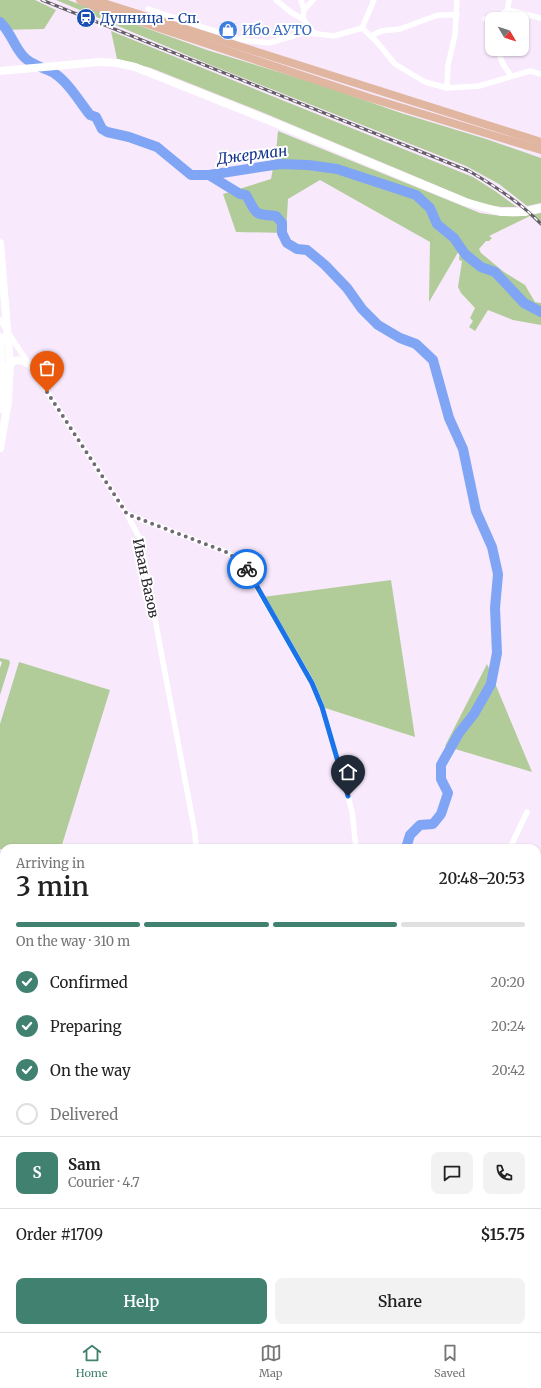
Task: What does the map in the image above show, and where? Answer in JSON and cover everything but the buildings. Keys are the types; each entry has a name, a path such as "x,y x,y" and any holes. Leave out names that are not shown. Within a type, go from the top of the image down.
{"main road":[{"path":"80,0 96,7 367,97 541,151"},
{"path":"94,0 541,142"},
{"path":"0,71 100,62 117,63 135,67 465,202 501,212 524,212 541,208"},
{"path":"0,243 10,364 8,402 0,448"},
{"path":"0,337 2,370 0,410"},
{"path":"2,370 17,360 22,360 28,363"}],"street":[{"path":"276,0 292,13 303,19 314,33"},
{"path":"301,0 304,10 303,19"},
{"path":"304,10 313,0"},
{"path":"362,28 374,0"},
{"path":"447,88 448,64 456,35 457,0"},
{"path":"508,10 509,0"},
{"path":"148,9 242,40 270,44 301,32 334,36 362,28"},
{"path":"505,12 508,10 541,18"},
{"path":"371,36 381,31 400,28 438,15 457,15"},
{"path":"362,28 371,36 395,64 425,82 447,88 479,86 530,71 541,74"},
{"path":"500,56 511,76"},
{"name":"Иван Вазов","path":"0,320 127,514 140,539 195,833 196,844"},
{"path":"127,514 226,552 240,561 245,567 312,683 322,707 352,811 356,844"},
{"path":"512,844 527,812"}],"green space":[{"path":"0,0 35,0 56,10 44,29 0,30"},
{"path":"56,0 68,0 207,50 318,84 401,113 486,139 541,158 541,203 527,206 499,184 466,166 213,66"},
{"path":"111,31 473,177 517,207 501,207 481,204 264,113 151,68 117,59"},
{"path":"278,131 480,213 525,216 541,213 541,226 530,216 489,236 492,238 489,241 486,241 479,249 481,253 504,272 525,285 535,302 541,303 541,325 513,320 488,310 475,331 469,327 473,321 470,318 475,308 461,293 458,287 462,261 459,260 460,249 429,302 430,242 320,180 288,199 286,233 236,232 223,194 271,179"},
{"path":"391,580 415,737 322,707 263,597"},
{"path":"0,658 9,660 10,663 0,695 0,668 2,662 0,661"},
{"path":"19,662 110,690 62,844 0,844 0,724"},
{"path":"487,664 532,772 445,746"}],"waterway":[{"name":"Джерман","path":"0,22 7,30 24,57 30,62 54,73 59,77 69,87 90,115 96,117 102,129 107,132 129,137 157,147 191,175 209,175 280,164 308,165 337,169 416,195 430,208 437,224 454,238 465,254 481,267 495,272 524,303 541,312"},
{"path":"209,175 240,194 246,195 254,210 259,214 276,216 282,223 282,233 287,243 297,249 307,250 325,265 347,288 362,309 378,325 400,338 416,344 433,360 449,418 463,449 476,511 492,547 498,574 495,608 497,653 491,684 474,714 459,733 441,765 441,779 448,793 441,814 433,824 420,825 410,835 407,844"}],"railway":[{"path":"42,0 469,171 507,195 541,224"}],"way so far":[{"path":"47,392 127,514 226,552 240,561 247,569"}],"place":[{"name":"Дупница - Сп.","path":"86,18"},
{"name":"Ибо АУТО","path":"228,30"}],"route":[{"path":"247,569 312,683 322,707 348,796"}]}
